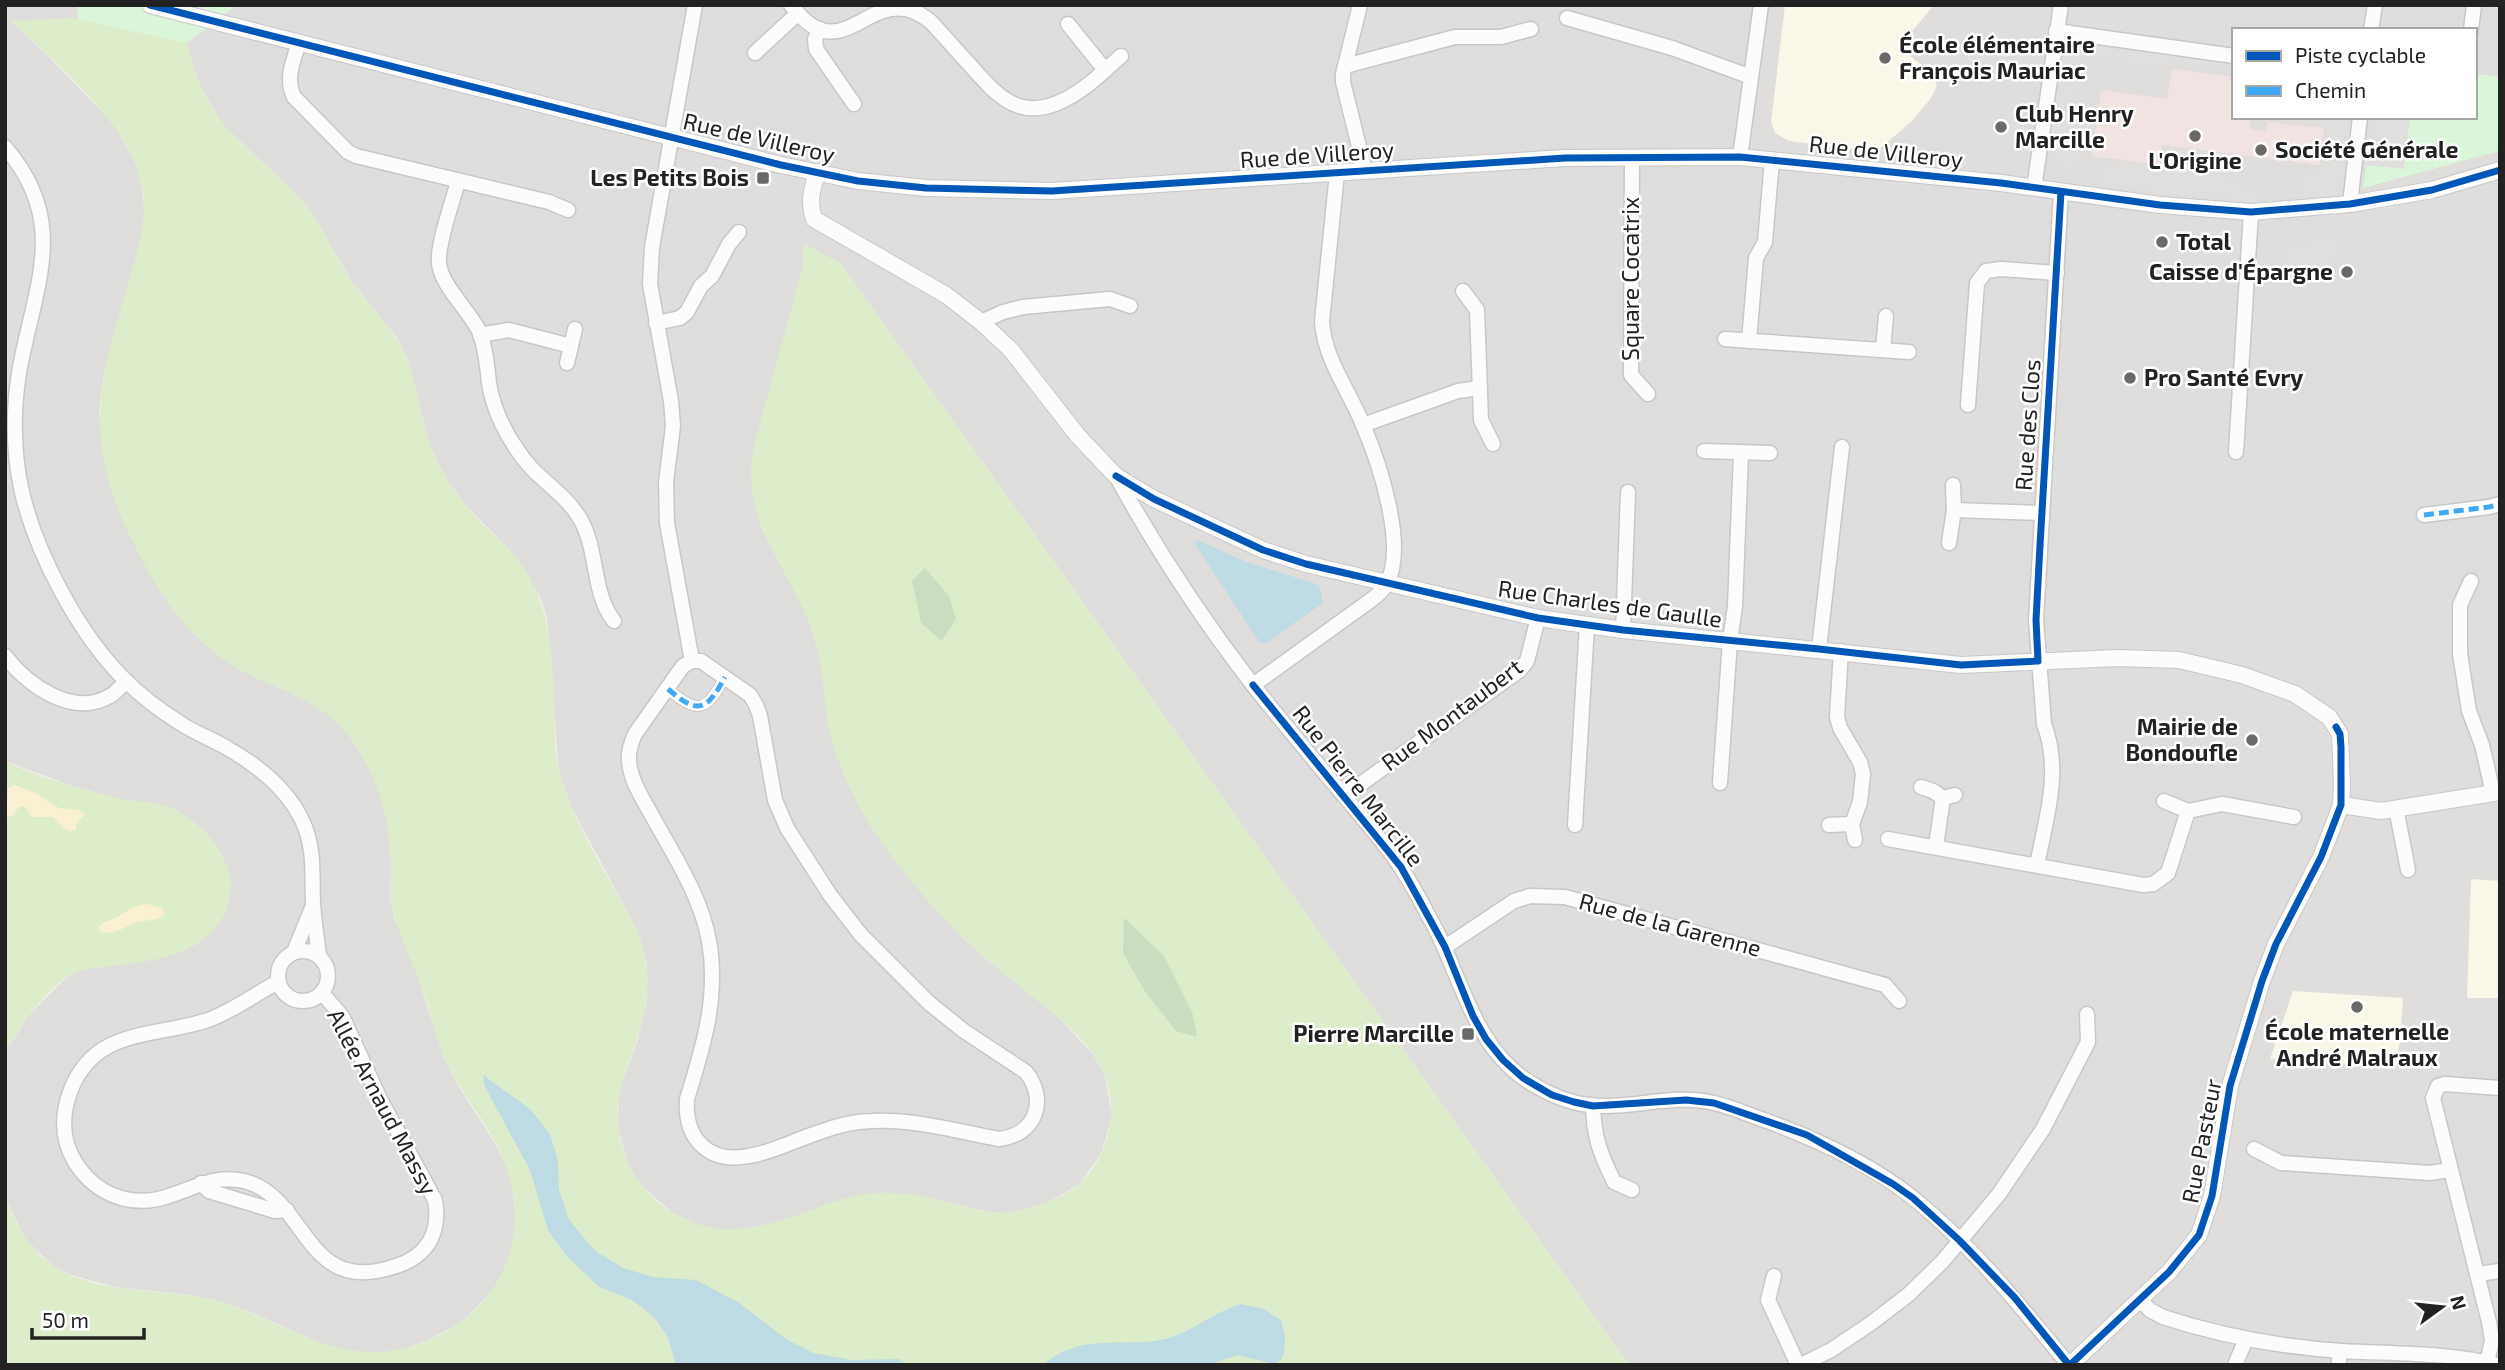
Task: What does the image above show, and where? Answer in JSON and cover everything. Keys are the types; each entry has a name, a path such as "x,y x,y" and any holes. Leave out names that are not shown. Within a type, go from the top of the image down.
{"street":[{"name":"Rue de Villeroy","path":"150,5 817,173 858,181 926,188 1052,191 1565,158 1740,157 2034,188 2160,205 2250,212 2350,204 2432,190 2500,170"},
{"path":"692,661 667,523 666,482 673,426 650,284 650,264 695,5"},
{"path":"1360,5 1343,82 1365,171"},
{"path":"1740,157 1761,5"},
{"path":"2034,188 2061,5"},
{"path":"2371,28 2375,5"},
{"path":"2471,28 2474,5"},
{"path":"755,53 794,10 809,24 834,31 847,29 890,9 904,8 930,21 996,95 1011,105 1029,108 1048,107 1065,100 1083,89 1121,56"},
{"path":"1567,18 1671,48 1751,76"},
{"path":"1068,24 1105,70"},
{"path":"820,29 815,39 816,49 854,104"},
{"path":"1345,66 1455,37 1501,37 1531,29"},
{"path":"2056,31 2232,56"},
{"path":"299,43 289,77 294,97 340,146 356,156 549,202 568,210"},
{"path":"2350,204 2360,119"},
{"path":"5,147 22,167 36,194 43,244 16,399 16,461 36,537 64,594 97,646 126,681 183,725 229,749 274,782 302,820 313,862 313,904 319,956"},
{"name":"Square Cocatrix","path":"1632,158 1631,375 1648,394"},
{"path":"1749,341 1756,258 1765,242 1772,160"},
{"name":"Rue Charles de Gaulle","path":"817,173 810,196 814,219 946,295 981,322 1011,351 1077,436 1116,477 1154,499 1263,550 1306,564 1538,618 1623,630 1961,665 2118,658 2179,660 2208,665 2295,694 2319,708 2340,734 2341,805"},
{"path":"1253,685 1371,600 1388,583 1395,550 1382,480 1363,425 1323,340 1322,321 1337,173"},
{"path":"458,181 439,256 442,276 481,335 490,386 506,432 532,469 566,499 579,516 593,550 604,610 614,621"},
{"name":"Rue des Clos","path":"2037,865 2054,772 2050,740 2044,724 2036,620 2061,192"},
{"path":"2236,452 2250,212"},
{"path":"656,323 680,318 687,312 701,286 712,276 729,244 739,232"},
{"path":"1968,405 1977,283 1986,271 2001,269 2057,273"},
{"path":"1463,291 1477,310 1482,420 1493,444"},
{"path":"981,322 1023,307 1110,299 1130,306"},
{"path":"1883,350 1886,316"},
{"path":"567,363 575,329"},
{"path":"481,335 509,330 571,346"},
{"path":"1725,340 1909,352"},
{"path":"1363,425 1458,391 1479,388"},
{"path":"1819,649 1842,447"},
{"path":"1704,451 1770,453"},
{"path":"1720,783 1730,640 1735,606 1741,454"},
{"name":"Rue Pierre Marcille","path":"1116,477 1207,622 1253,685 1401,867 1445,947 1473,1016 1486,1039 1503,1060 1524,1078 1552,1095 1593,1106 1661,1100 1714,1103 1807,1135 1913,1198 1959,1240 2015,1298 2069,1365"},
{"path":"1949,543 1954,510 1953,485"},
{"path":"1623,630 1622,508 1628,492"},
{"path":"2424,515 2489,507 2500,503"},
{"path":"1954,510 2042,513"},
{"path":"2341,805 2367,810 2396,808 2496,793 2469,711 2460,654 2460,605 2471,581"},
{"name":"Rue Montaubert","path":"1344,796 1520,670 1527,661 1538,618"},
{"path":"1575,825 1587,625"},
{"path":"1841,651 1837,717 1840,728 1860,762 1863,774 1860,802 1852,824 1854,840"},
{"path":"5,656 38,688 63,699 89,702 102,700 113,695 126,681"},
{"path":"692,661 701,661 725,677 750,695 756,705 775,800 801,854 830,895 861,935 929,1003 1032,1079 1036,1090 1035,1114 1022,1132 1011,1138 999,1139 930,1124 870,1121 822,1131 751,1156 735,1158 718,1156 696,1141 689,1126 686,1106 710,1017 713,961 709,937 687,881 634,782 628,758 635,734 683,666 692,661"},
{"path":"668,688 689,705 706,705 713,700 725,677"},
{"path":"1921,787 1949,797 1936,846"},
{"path":"2164,801 2188,811 2222,804 2294,817"},
{"name":"Rue Pasteur","path":"2069,1365 2186,1254 2199,1235 2212,1196 2230,1086 2262,981 2276,944 2320,858 2341,805"},
{"path":"2396,808 2408,870"},
{"path":"1888,839 2143,885 2153,884 2168,873 2188,811"},
{"path":"1829,825 1852,824"},
{"name":"Rue de la Garenne","path":"1445,947 1514,901 1530,896 1565,897 1885,985 1899,1001"},
{"path":"294,951 313,904"},
{"path":"294,951 312,951 319,956 325,962 329,978 322,993 315,999 297,1001 289,997 278,982 280,964 294,951"},
{"name":"Allée Arnaud Massy","path":"278,982 208,1020 137,1035 107,1047 82,1068 73,1083 64,1113 67,1144 74,1160 93,1183 119,1197 147,1202 173,1197 201,1183 231,1179 257,1185 269,1192 287,1210 318,1254 340,1268 358,1272 404,1264 427,1246 437,1216 435,1200 380,1099 342,1016 322,993"},
{"path":"1774,1276 1768,1300 1799,1365 1830,1350 1908,1295 1942,1262 1999,1194 2043,1129 2088,1042 2087,1014"},
{"path":"2140,1300 2163,1317 2246,1339 2339,1358 2435,1355 2492,1364 2492,1341 2477,1274 2434,1108 2438,1086 2445,1084 2500,1088"},
{"path":"1593,1106 1594,1133 1605,1163 1614,1182 1632,1190"},
{"path":"2254,1149 2281,1163 2430,1173 2450,1170"},
{"path":"2477,1274 2500,1271"},
{"path":"2235,1365 2246,1339"}],"shaded area":[{"path":"5,5 76,5 79,19 12,22 114,124 137,166 142,186 143,232 110,349 99,414 122,517 161,593 195,635 237,668 318,706 334,718 349,735 369,767 379,790 388,824 390,896 394,917 416,971 444,1058 506,1165 516,1219 510,1256 496,1287 461,1323 426,1341 400,1350 370,1354 350,1352 318,1342 248,1311 215,1300 114,1287 69,1274 53,1266 26,1240 5,1198 5,1052 29,1015 67,977 84,968 107,966 117,798 72,786 5,761"},
{"path":"237,5 2500,5 2500,1365 1629,1365 840,263 804,245 803,267 753,453 752,489 761,527 812,629 821,663 829,728 870,825 891,854 962,937 1056,1015 1093,1054 1105,1075 1112,1117 1101,1154 1079,1184 1049,1202 1019,1211 989,1212 930,1198 886,1193 835,1202 784,1222 734,1230 698,1225 673,1213 645,1189 633,1174 618,1128 619,1092 637,1042 647,1000 647,964 638,932 572,808 559,774 547,617 540,596 510,550 466,506 445,477 429,443 408,360 397,338 352,282 314,216 300,198 224,126 193,69 187,43"},
{"path":"1785,5 1934,5 1899,47 1935,78 1937,86 1931,98 1913,120 1876,152 1789,141 1775,133 1771,122"},
{"path":"2092,17 2128,21 2126,32 2232,48 2232,73 2170,64 2156,68 2094,59 2086,44"},
{"path":"2062,52 2082,56 2072,135 2076,148 2085,154 2075,172 2064,171 2052,160 2049,144"},
{"path":"2172,69 2232,77 2232,119 2249,119 2251,129 2266,131 2268,122 2324,128 2320,165 2162,145 2159,165 2092,156 2101,90 2167,99"},
{"path":"2357,119 2348,195 2299,203 2295,181 2322,167 2327,128 2269,120"},
{"path":"2371,119 2410,119 2404,169 2365,165"},
{"path":"2164,151 2219,159 2220,174 2239,178 2253,189 2264,204 2094,186 2106,160 2162,168"},
{"path":"2339,237 2344,262 2289,274 2282,244"},
{"path":"2471,879 2500,881 2500,998 2467,998"},
{"path":"2293,991 2403,998 2400,1043 2394,1066 2270,1059"}],"green space":[{"path":"76,5 237,5 187,43 79,19"},
{"path":"74,18 187,43 200,84 214,110 231,133 305,204 352,282 396,338 407,359 431,448 446,477 479,521 510,550 526,572 538,596 551,647 556,756 561,778 590,846 638,932 645,958 648,984 646,1002 621,1088 618,1121 624,1154 640,1183 651,1196 681,1217 719,1229 771,1224 829,1203 877,1193 922,1196 985,1211 1018,1211 1052,1200 1082,1181 1099,1158 1109,1130 1109,1087 1089,1048 1069,1027 969,942 920,892 872,827 846,780 836,755 829,729 815,637 765,534 753,495 751,475 756,440 803,267 804,244 840,263 1629,1365 5,1365 5,1198 20,1228 39,1254 57,1268 75,1277 114,1287 213,1300 322,1343 366,1352 390,1351 422,1343 450,1329 474,1311 494,1288 507,1261 514,1232 514,1201 507,1169 494,1140 446,1061 393,912 386,815 376,784 361,754 342,727 329,716 241,670 201,641 169,604 156,584 122,518 108,479 101,442 101,408 112,341 142,233 142,184 134,161 107,117 69,75 11,21"},
{"path":"2477,74 2500,77 2500,151 2363,188 2372,119 2477,119"},
{"path":"925,568 949,596 956,619 942,641 921,623 912,581"},
{"path":"5,761 74,787 174,809 210,836 222,854 231,886 229,903 223,917 214,930 202,940 159,959 90,969 70,975 52,989 34,1009 5,1052"},
{"path":"1124,918 1164,956 1193,1015 1197,1037 1176,1031 1144,990 1123,953"}],"sand":[{"path":"15,785 38,794 59,808 79,810 85,815 77,822 76,830 72,831 52,817 32,817 25,807 20,806 12,816 5,818 8,788"},
{"path":"147,904 163,908 164,916 135,923 114,932 100,932 99,927 103,922"}],"water":[{"path":"1197,540 1244,561 1319,585 1323,603 1266,643 1260,643 1195,544"},
{"path":"483,1075 530,1109 550,1134 558,1161 559,1189 569,1220 595,1251 623,1268 653,1277 696,1280 738,1302 786,1339 813,1353 852,1360 898,1359 909,1365 676,1365 668,1337 653,1316 632,1300 598,1286 565,1254 548,1230 530,1170 485,1087"},
{"path":"1240,1304 1264,1309 1281,1320 1285,1337 1282,1359 1274,1364 1237,1355 1210,1365 1043,1365 1075,1347 1156,1341 1172,1337"}],"marked path":[{"path":"2424,515 2500,504"},
{"path":"668,689 687,703 701,706 713,697 725,677"}],"cycle path":[{"path":"150,5 781,165 858,181 926,188 1052,191 1565,158 1740,157 2001,183 2160,205 2251,212 2350,204 2432,190 2500,170"},
{"path":"1116,476 1154,499 1263,550 1306,564 1538,618 1623,630 1961,665 2038,661 2036,620 2061,192"},
{"path":"1253,685 1401,867 1445,947 1473,1016 1486,1039 1503,1060 1523,1078 1552,1095 1593,1106 1686,1100 1714,1103 1807,1135 1913,1198 1959,1240 2015,1298 2069,1365"},
{"path":"2070,1365 2169,1272 2199,1235 2212,1196 2230,1086 2262,981 2276,944 2321,857 2341,805 2341,747 2340,734 2336,727"}],"place":[{"name":"École élémentaire François Mauriac","path":"1885,58"},
{"name":"Club Henry Marcille","path":"2001,127"},
{"name":"L'Origine","path":"2195,136"},
{"name":"Société Générale","path":"2261,150"},
{"name":"Les Petits Bois","path":"763,178"},
{"name":"Total","path":"2162,242"},
{"name":"Caisse d'Épargne","path":"2347,272"},
{"name":"Pro Santé Evry","path":"2130,378"},
{"name":"Mairie de Bondoufle","path":"2252,740"},
{"name":"École maternelle André Malraux","path":"2357,1007"},
{"name":"Pierre Marcille","path":"1468,1034"}]}
